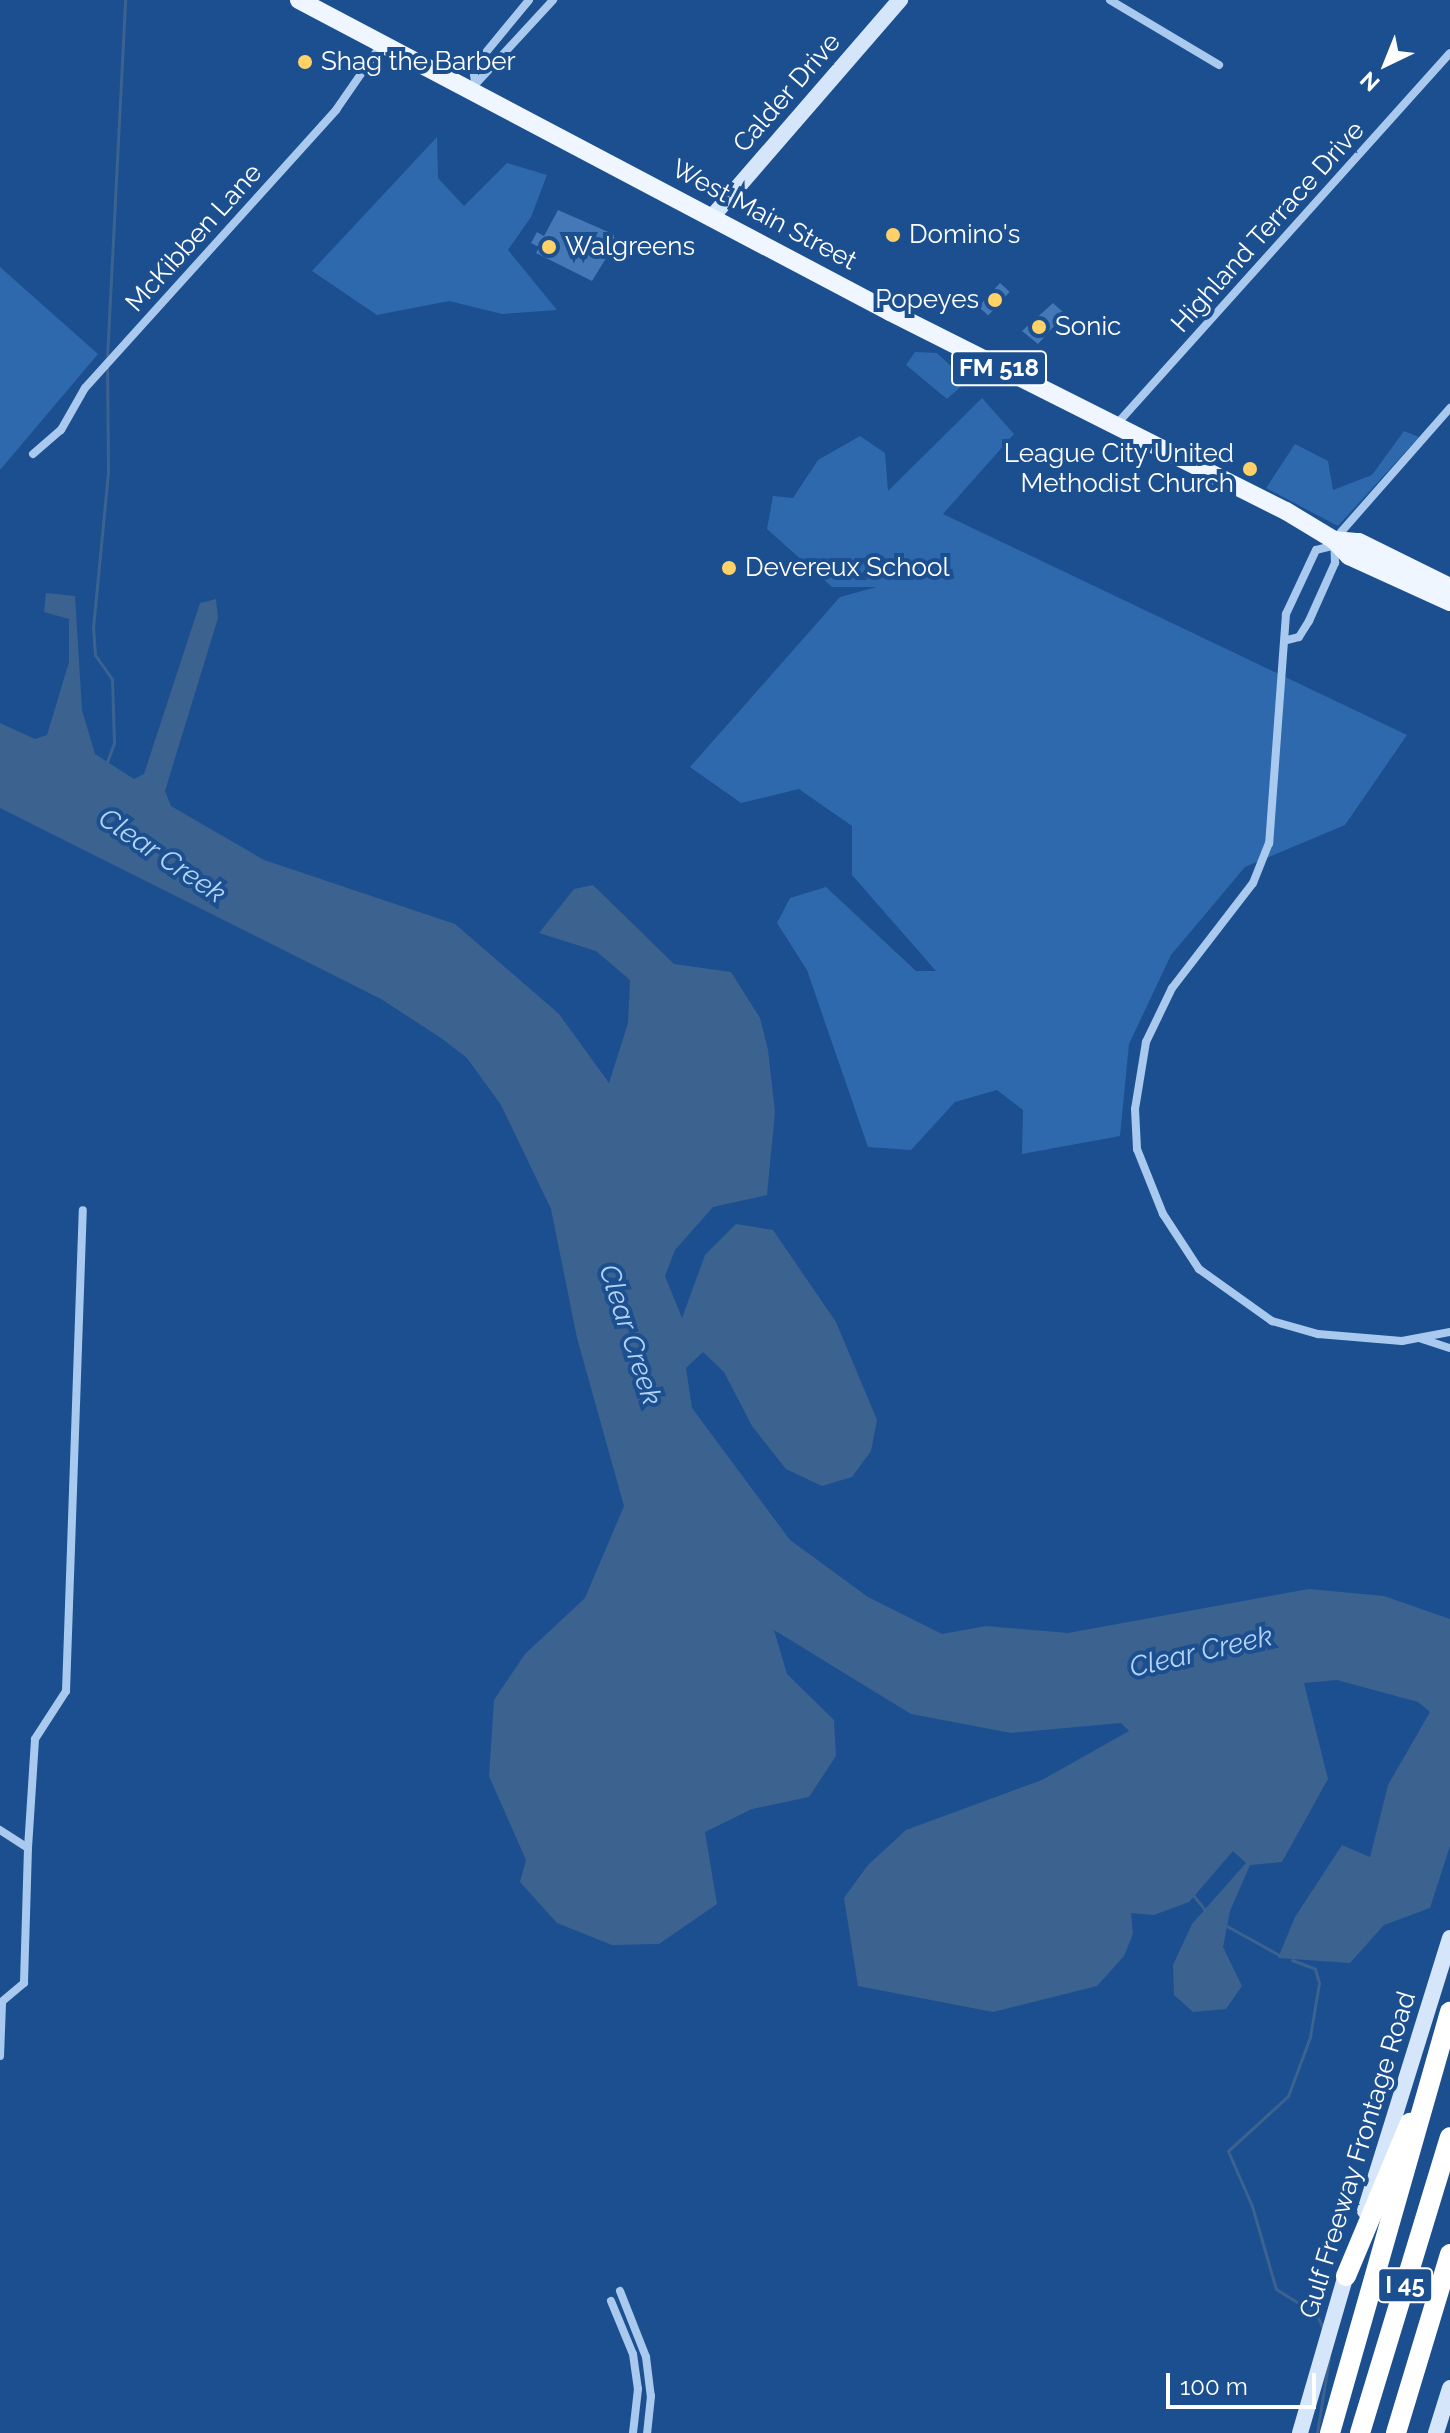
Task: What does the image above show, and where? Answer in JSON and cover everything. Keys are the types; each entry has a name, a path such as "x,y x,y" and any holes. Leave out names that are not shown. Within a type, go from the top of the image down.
{"highway":[{"path":"1330,2433 1450,2012"},
{"path":"1346,2276 1450,2023"},
{"name":"I 45","path":"1360,2433 1450,2137"},
{"name":"I 45","path":"1396,2433 1450,2254"}],"main road":[{"name":"Calder Drive","path":"711,218 900,0"},
{"name":"West Main Street","path":"311,3 381,44 473,86 711,218 1333,543 1349,556 1450,602"},
{"name":"West Main Street","path":"1333,543 1359,542 1450,587"},
{"name":"Gulf Freeway Frontage Road","path":"1300,2433 1450,1938"},
{"path":"1436,2433 1450,2388"}],"street":[{"path":"473,86 473,68 529,0"},
{"path":"473,86 490,75 553,0"},
{"path":"1110,0 1125,3 1219,65"},
{"name":"McKibben Lane","path":"33,454 61,430 96,376 336,110 381,44"},
{"name":"Highland Terrace Drive","path":"1115,427 1450,53"},
{"path":"1450,408 1333,543 1316,550 1292,600 1278,686 1269,843 1253,883 1172,988 1146,1042 1135,1109 1137,1149 1163,1214 1199,1269 1238,1300 1272,1321 1318,1334 1422,1339 1450,1348"},
{"path":"1287,640 1299,637 1309,621 1335,563 1333,543"},
{"path":"0,2056 1,2003 24,1983 35,1739 66,1691 83,1210"},
{"path":"1422,1339 1450,1332"},
{"path":"0,1830 28,1848"},
{"path":"620,2291 646,2357 647,2433"},
{"path":"611,2301 633,2354 638,2389 633,2433"}],"shaded area":[{"path":"437,137 438,178 464,206 507,163 547,175 531,217 508,250 557,310 502,314 449,301 377,315 312,271"},
{"path":"0,267 98,354 0,470"},
{"path":"915,352 937,353 967,381 947,399 906,365"},
{"path":"982,398 1014,434 943,514 1407,735 1345,825 1245,867 1171,955 1129,1044 1120,1136 1022,1154 1023,1110 997,1090 955,1102 911,1150 868,1147 807,970 777,923 790,898 826,887 916,971 936,971 852,875 852,826 799,789 741,803 690,767 840,597 877,587 832,587 767,529 773,496 793,498 818,460 860,436 885,453 888,491"},
{"path":"1404,431 1419,437 1338,526 1266,488 1295,444 1328,461 1333,490 1372,475"}],"water":[{"name":"Clear Creek","path":"46,593 75,596 82,710 95,754 134,779 144,774 200,603 216,599 218,618 165,791 171,806 264,860 455,924 559,1014 609,1083 628,1023 630,980 596,951 539,933 574,889 593,885 674,964 731,972 760,1018 768,1050 775,1112 767,1195 713,1207 675,1250 665,1276 682,1318 705,1255 736,1224 773,1230 836,1322 877,1420 871,1451 852,1477 822,1486 786,1469 752,1426 724,1372 703,1352 686,1368 692,1408 790,1540 868,1597 942,1634 986,1626 1068,1633 1309,1589 1384,1596 1450,1619 1450,1846 1430,1908 1384,1925 1350,1963 1278,1958 1295,1917 1342,1845 1370,1857 1388,1785 1430,1712 1418,1702 1337,1680 1304,1683 1328,1779 1282,1862 1250,1865 1230,1911 1223,1947 1242,1986 1226,2009 1193,2012 1174,1995 1173,1965 1192,1924 1246,1863 1233,1851 1189,1902 1154,1915 1131,1913 1133,1934 1124,1956 1097,1986 993,2012 858,1986 844,1898 868,1865 906,1830 1042,1780 1129,1731 1121,1723 1011,1733 911,1714 774,1630 787,1674 834,1720 836,1756 809,1797 752,1809 705,1832 717,1904 659,1944 612,1945 557,1923 520,1882 526,1860 489,1776 494,1700 525,1654 585,1598 624,1506 577,1338 551,1209 501,1105 467,1058 441,1038 381,999 0,808 0,723 35,739 47,735 69,662 69,619 44,612"}],"building":[{"name":"Walgreens","path":"558,210 613,234 616,242 592,281 536,253 539,247 531,243 537,232 544,236"},
{"name":"Popeyes","path":"1000,283 1010,292 988,315 979,307"},
{"name":"Sonic","path":"1053,303 1065,314 1038,344 1022,331"}],"waterway":[{"path":"107,358 125,0"},
{"path":"106,765 114,743 112,679 95,655 93,628 108,472 107,366"},
{"path":"1193,1895 1206,1911"},
{"path":"1225,1925 1281,1956"},
{"path":"1292,1960 1315,1969 1319,1983 1310,2037 1288,2096 1228,2151 1252,2206 1276,2289 1316,2314 1323,2328"},
{"path":"1317,2433 1329,2358"}],"place":[{"name":"Shag the Barber","path":"305,62"},
{"name":"Domino's","path":"893,235"},
{"name":"Walgreens","path":"549,247"},
{"name":"Popeyes","path":"995,300"},
{"name":"Sonic","path":"1039,327"},
{"name":"League City United Methodist Church","path":"1250,469"},
{"name":"Devereux School","path":"729,568"}]}
